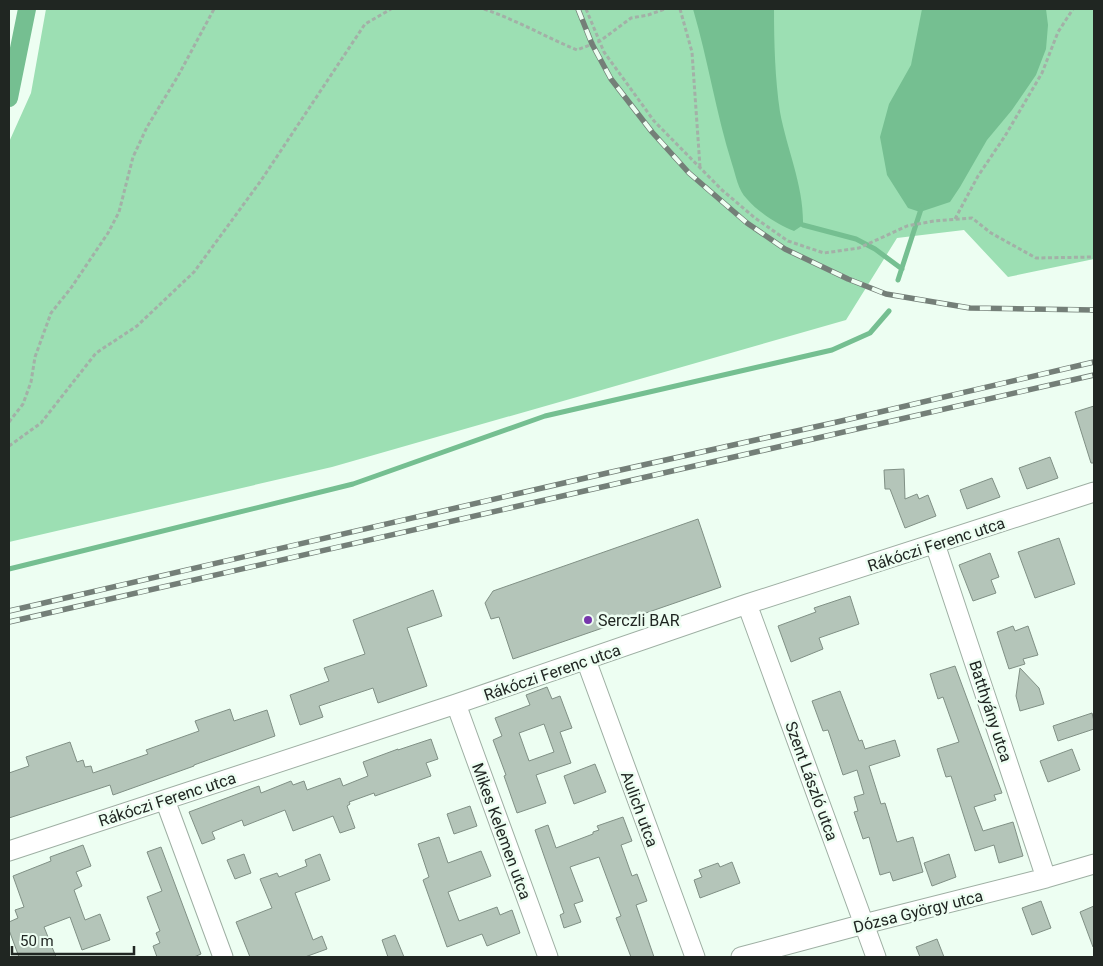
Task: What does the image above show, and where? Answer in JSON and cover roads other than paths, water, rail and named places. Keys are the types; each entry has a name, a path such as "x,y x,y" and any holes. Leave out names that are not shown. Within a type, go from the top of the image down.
{"street":[{"name":"Rákóczi Ferenc utca","path":"9,851 456,704 747,604 1094,492"},
{"name":"Batthyány utca","path":"935,544 1046,878"},
{"name":"Szent László utca","path":"747,604 876,957"},
{"name":"Aulich utca","path":"586,660 695,957"},
{"name":"Mikes Kelemen utca","path":"456,704 548,957"},
{"path":"165,800 223,957"},
{"name":"Dózsa György utca","path":"741,957 1094,864"}],"waterway":[{"path":"9,98 27,9"},
{"path":"898,280 922,206"},
{"path":"803,225 856,239 875,249 902,269"},
{"path":"9,569 353,484 545,416 832,350 870,333 889,311"}],"railway":[{"path":"578,9 592,44 611,79 652,132 689,173 747,223 785,249 848,279 886,294 970,308 1094,310"},
{"path":"9,611 1094,362"},
{"path":"9,622 1094,375"}],"place":[{"name":"Serczli BAR","path":"588,620"}]}
